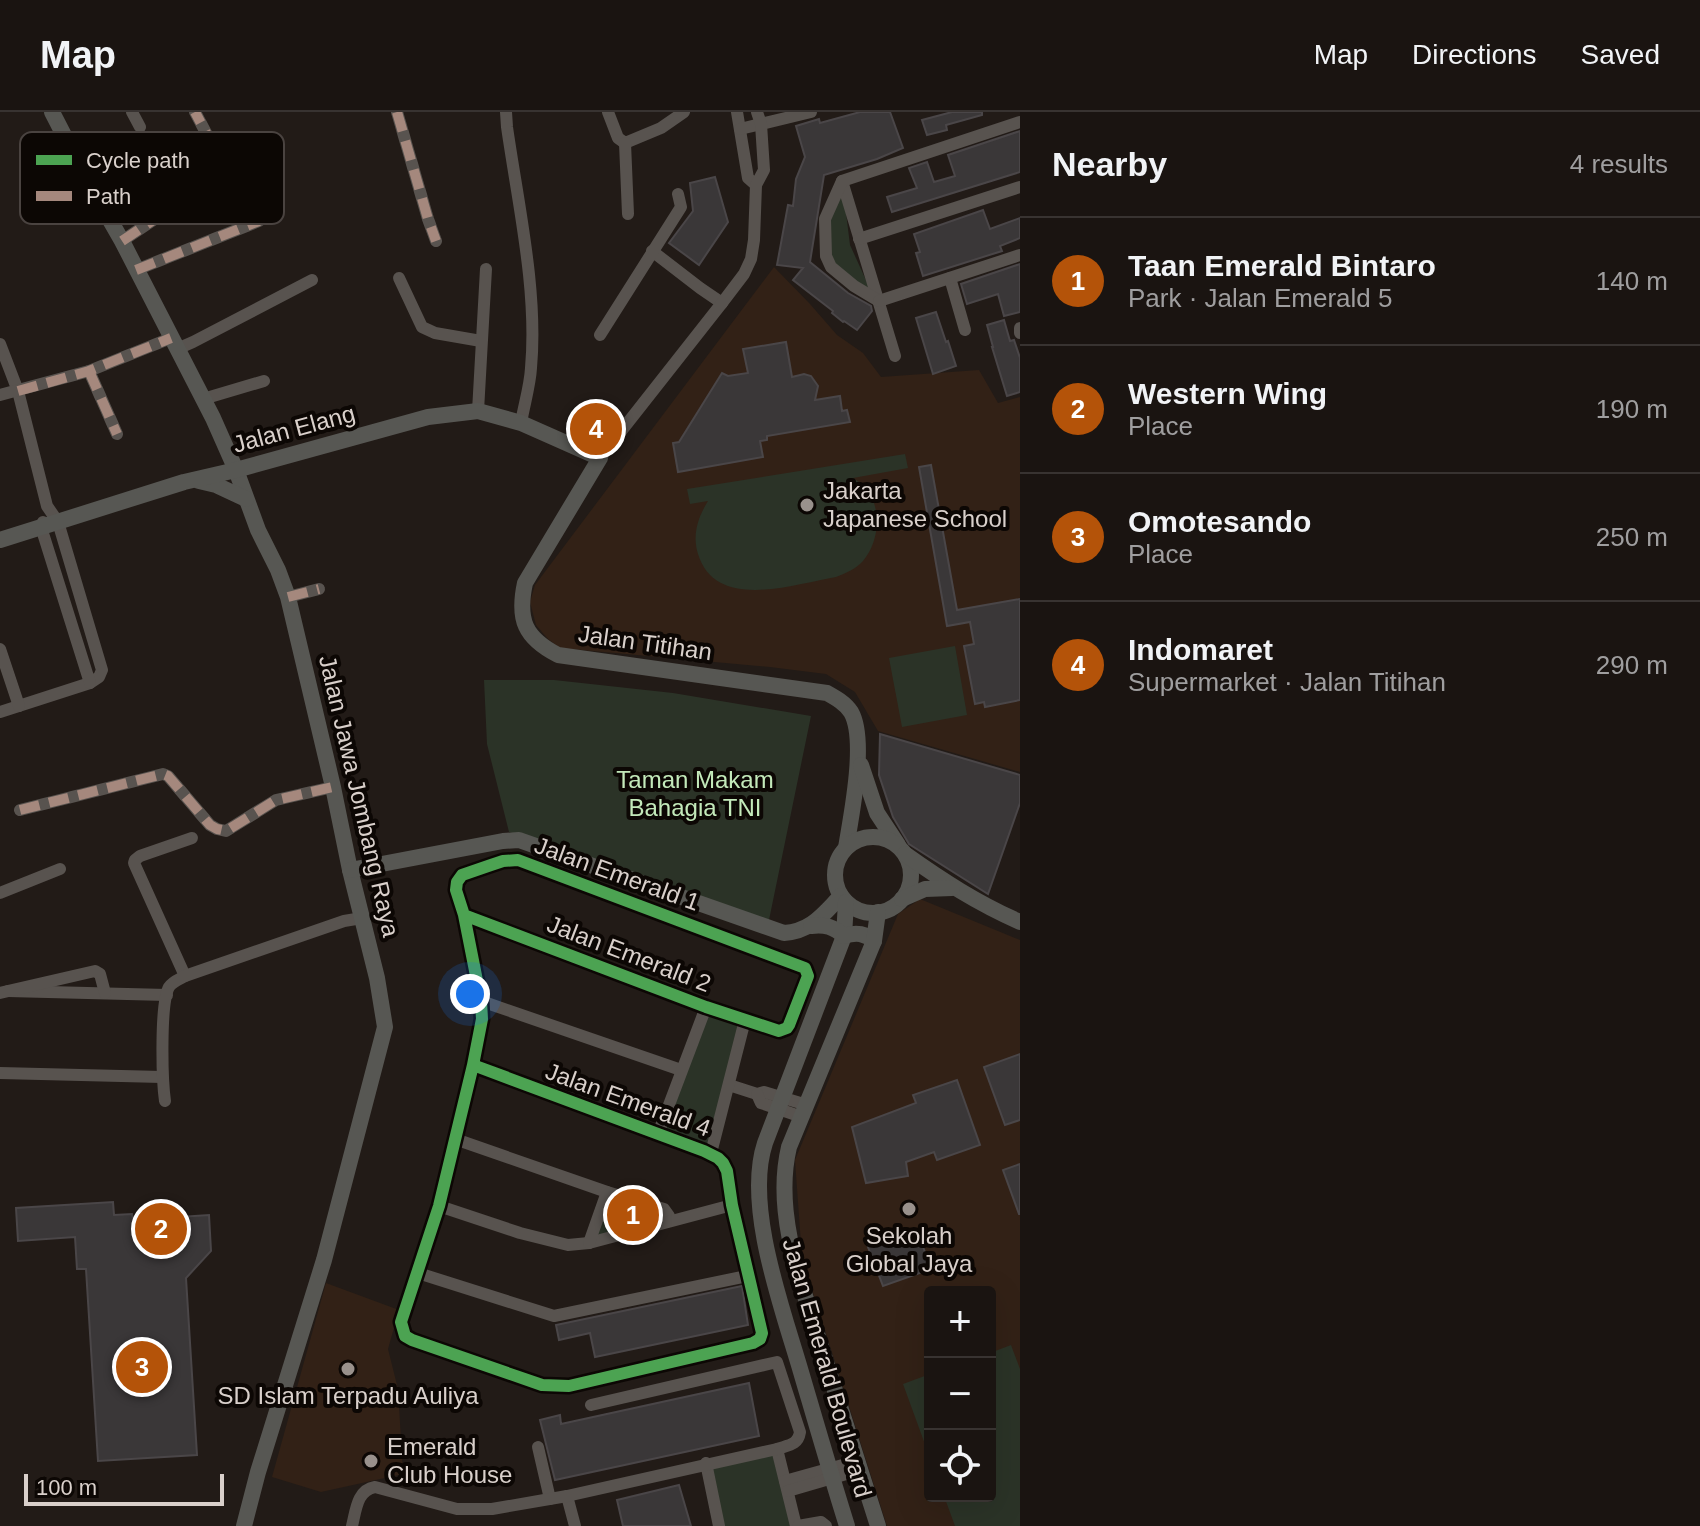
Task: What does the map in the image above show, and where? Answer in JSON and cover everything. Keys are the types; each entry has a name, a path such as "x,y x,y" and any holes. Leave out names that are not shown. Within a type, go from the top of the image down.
{"main road":[{"name":"Jalan Jawa Jombang Raya","path":"52,112 62,132"},
{"name":"Jalan Jawa Jombang Raya","path":"112,224 203,399 288,597 377,978 385,1027 324,1260 261,1460 244,1526"},
{"name":"Jalan Elang","path":"0,540 196,480 428,417 478,411 521,423 600,458"},
{"name":"Jalan Titihan","path":"600,458 525,583 522,609 531,637 558,655 827,693 843,703 850,711 858,735 846,848"},
{"path":"196,480 216,485 246,499"},
{"name":"Jalan Titihan","path":"858,752 877,813 902,851"},
{"path":"952,888 925,889 887,910 867,912 844,899 835,881 835,869 839,858 852,843 868,837 885,839 952,888 1020,922"},
{"path":"350,870 519,840 784,933 811,926 844,899"},
{"path":"902,851 911,870 902,899"},
{"name":"Jalan Emerald Boulevard","path":"844,899 844,936 765,1143 760,1161 760,1186 764,1233 772,1270 847,1526"},
{"name":"Jalan Emerald Boulevard","path":"878,912 874,941 786,1160 785,1197 790,1245 878,1526"},
{"path":"811,926 825,925 844,936 857,933 874,941"}],"street":[{"path":"132,112 140,127"},
{"path":"195,112 206,132"},
{"path":"397,112 436,241"},
{"path":"506,112 526,251 533,326 531,370 521,423"},
{"path":"608,112 618,138 625,143"},
{"path":"625,143 661,128 684,112"},
{"name":"Jalan Titihan","path":"737,112 748,178 756,185"},
{"path":"740,129 759,118 811,112"},
{"name":"Jalan Titihan","path":"600,458 744,274 751,259 754,240 756,185 764,170 759,118"},
{"path":"1020,122 842,181 825,219 826,256 831,267 879,301 1020,255"},
{"path":"625,143 628,214"},
{"path":"842,181 895,356"},
{"path":"859,239 1020,187"},
{"path":"600,335 681,207 678,194"},
{"path":"122,241 147,224"},
{"path":"136,270 251,224"},
{"path":"652,251 722,303"},
{"path":"478,411 486,269"},
{"path":"399,278 422,327 435,333 481,341"},
{"path":"950,278 965,330"},
{"path":"0,395 89,371 174,343 193,342 312,280"},
{"path":"0,344 3,363 18,391 49,524 102,670 99,677 90,683 0,712"},
{"path":"89,371 117,434"},
{"path":"203,399 264,381"},
{"path":"288,597 319,589"},
{"path":"0,649 19,706"},
{"path":"20,810 163,774 210,825 226,831 276,800 333,787"},
{"path":"185,976 134,863 140,856 192,838"},
{"name":"Jalan Emerald 1","path":"753,1343 555,1387 405,1336 401,1322 439,1206 482,1019 464,915 456,890 457,882 462,875 503,861 518,860 805,968 808,976 789,1025 779,1031"},
{"path":"0,893 60,869"},
{"name":"Jalan Emerald 2","path":"464,915 706,1007 779,1031"},
{"path":"165,1101 162,1077 167,995 174,982 344,921 362,918"},
{"path":"4,992 95,971 100,974 105,993"},
{"path":"4,992 167,995"},
{"path":"481,1001 681,1070"},
{"path":"658,1134 706,1007"},
{"path":"711,1153 745,1020"},
{"name":"Jalan Emerald 4","path":"473,1065 711,1153 723,1163 762,1333 760,1339 753,1343"},
{"path":"0,1073 162,1077"},
{"path":"729,1085 757,1094 761,1103 780,1103 804,1111"},
{"path":"455,1139 664,1209 669,1216 668,1221"},
{"path":"589,1243 607,1192"},
{"path":"439,1206 520,1233 568,1245 589,1243 732,1205"},
{"path":"418,1273 554,1316 747,1276"},
{"path":"352,1526 362,1493 375,1487 457,1509 515,1506 777,1449 795,1444 799,1439 800,1432 777,1362 591,1405"},
{"path":"538,1447 550,1499"},
{"path":"777,1449 797,1526 821,1522 825,1525"},
{"path":"706,1463 719,1526"},
{"path":"786,1486 859,1466"},
{"path":"567,1496 575,1526"}],"shaded area":[{"name":"Jakarta Japanese School","path":"774,267 837,335 863,353 881,377 979,370 998,403 1020,397 1020,772 878,731 855,692 826,674 560,648 536,625 530,602 535,585"},
{"name":"Sekolah Global Jaya","path":"920,899 1020,940 1020,1526 887,1526 802,1258 795,1160 898,914"},
{"name":"SD Islam Terpadu Auliya","path":"326,1283 399,1310 388,1349 398,1389 403,1474 321,1492 272,1477"}],"green space":[{"path":"842,181 850,245 875,300 830,265 827,217"},
{"path":"905,454 908,468 853,478 862,484 874,502 877,523 869,553 854,569 836,577 758,590 738,589 721,583 707,572 698,554 696,533 708,501 690,504 687,489"},
{"path":"955,646 967,715 902,727 889,658"},
{"name":"Taman Makam Bahagia TNI","path":"484,680 554,680 673,693 811,716 769,920 509,832 487,744"},
{"path":"706,1007 745,1020 711,1153 658,1134"},
{"path":"607,1192 664,1209 668,1221 589,1243"},
{"path":"1011,1345 1020,1369 1020,1526 955,1526 946,1502 996,1502 996,1351"},
{"path":"924,1376 924,1442 903,1384"},
{"path":"777,1449 796,1526 719,1526 706,1463"}],"building":[{"path":"860,112 890,112 903,148 824,175 810,262 848,293 871,306 872,311 857,330 793,280 803,268 777,265 788,205 793,206 796,179 805,157 796,126"},
{"path":"952,112 982,112 982,115 946,125 947,130 927,135 922,120"},
{"path":"1020,131 1020,172 892,212 887,197 917,188 909,168 927,162 934,182 955,176 948,155"},
{"path":"715,177 728,222 699,265 669,243 693,211 690,183"},
{"path":"983,210 990,229 1020,218 1020,238 1000,246 1002,251 923,276 914,234"},
{"path":"1020,264 1020,312 1004,316 998,294 967,304 961,284"},
{"path":"936,312 956,366 933,374 916,318"},
{"path":"1004,320 1010,341 1014,340 1020,358 1020,392 1007,396 987,325"},
{"path":"786,342 792,377 811,376 818,386 815,400 840,396 842,411 847,410 850,422 767,436 767,440 760,441 763,457 678,472 673,443 679,442 722,373 728,376 748,373 743,349"},
{"path":"931,465 957,610 1020,599 1020,700 985,707 984,702 975,704 964,646 974,644 970,622 947,626 919,467"},
{"path":"880,734 1020,775 1020,803 988,894 909,844 893,817 879,775"},
{"path":"1020,1054 1020,1120 1005,1125 984,1067"},
{"path":"957,1080 980,1145 937,1160 934,1152 906,1162 908,1176 866,1183 852,1127 916,1103 913,1095"},
{"path":"1020,1164 1020,1214 1019,1214 1003,1170"},
{"path":"113,1202 114,1215 132,1214 133,1220 162,1218 162,1213 178,1212 179,1217 209,1215 211,1251 186,1278 197,1455 98,1461 86,1269 77,1269 75,1237 18,1241 16,1208"},
{"path":"917,1230 931,1269 883,1286 868,1247"},
{"path":"742,1286 748,1325 595,1357 590,1333 559,1340 556,1325"},
{"path":"749,1383 759,1436 555,1480 540,1420 560,1415 561,1424"},
{"path":"679,1485 691,1526 623,1526 617,1500"}],"marked path":[{"path":"195,112 206,132"},
{"path":"397,112 436,241"},
{"path":"122,241 147,224"},
{"path":"136,270 251,224"},
{"path":"18,391 89,371 171,338"},
{"path":"89,371 117,434"},
{"path":"288,597 319,589"},
{"path":"20,810 163,774 210,825 226,831 276,800 333,787"}],"cycle path":[{"path":"464,915 706,1007 779,1031 789,1025 808,976 805,968 518,860 503,861 462,875 456,890 464,915 482,1019 439,1206 401,1322 405,1336 542,1385 569,1386 760,1339 762,1333 727,1171 718,1158 473,1065"}],"place":[{"name":"Indomaret","path":"596,429"},
{"name":"Jakarta Japanese School","path":"807,505"},
{"name":"Sekolah Global Jaya","path":"909,1209"},
{"name":"Taan Emerald Bintaro","path":"633,1215"},
{"name":"Western Wing","path":"161,1229"},
{"name":"Omotesando","path":"142,1367"},
{"name":"SD Islam Terpadu Auliya","path":"348,1369"},
{"name":"Emerald Club House","path":"371,1461"}]}
